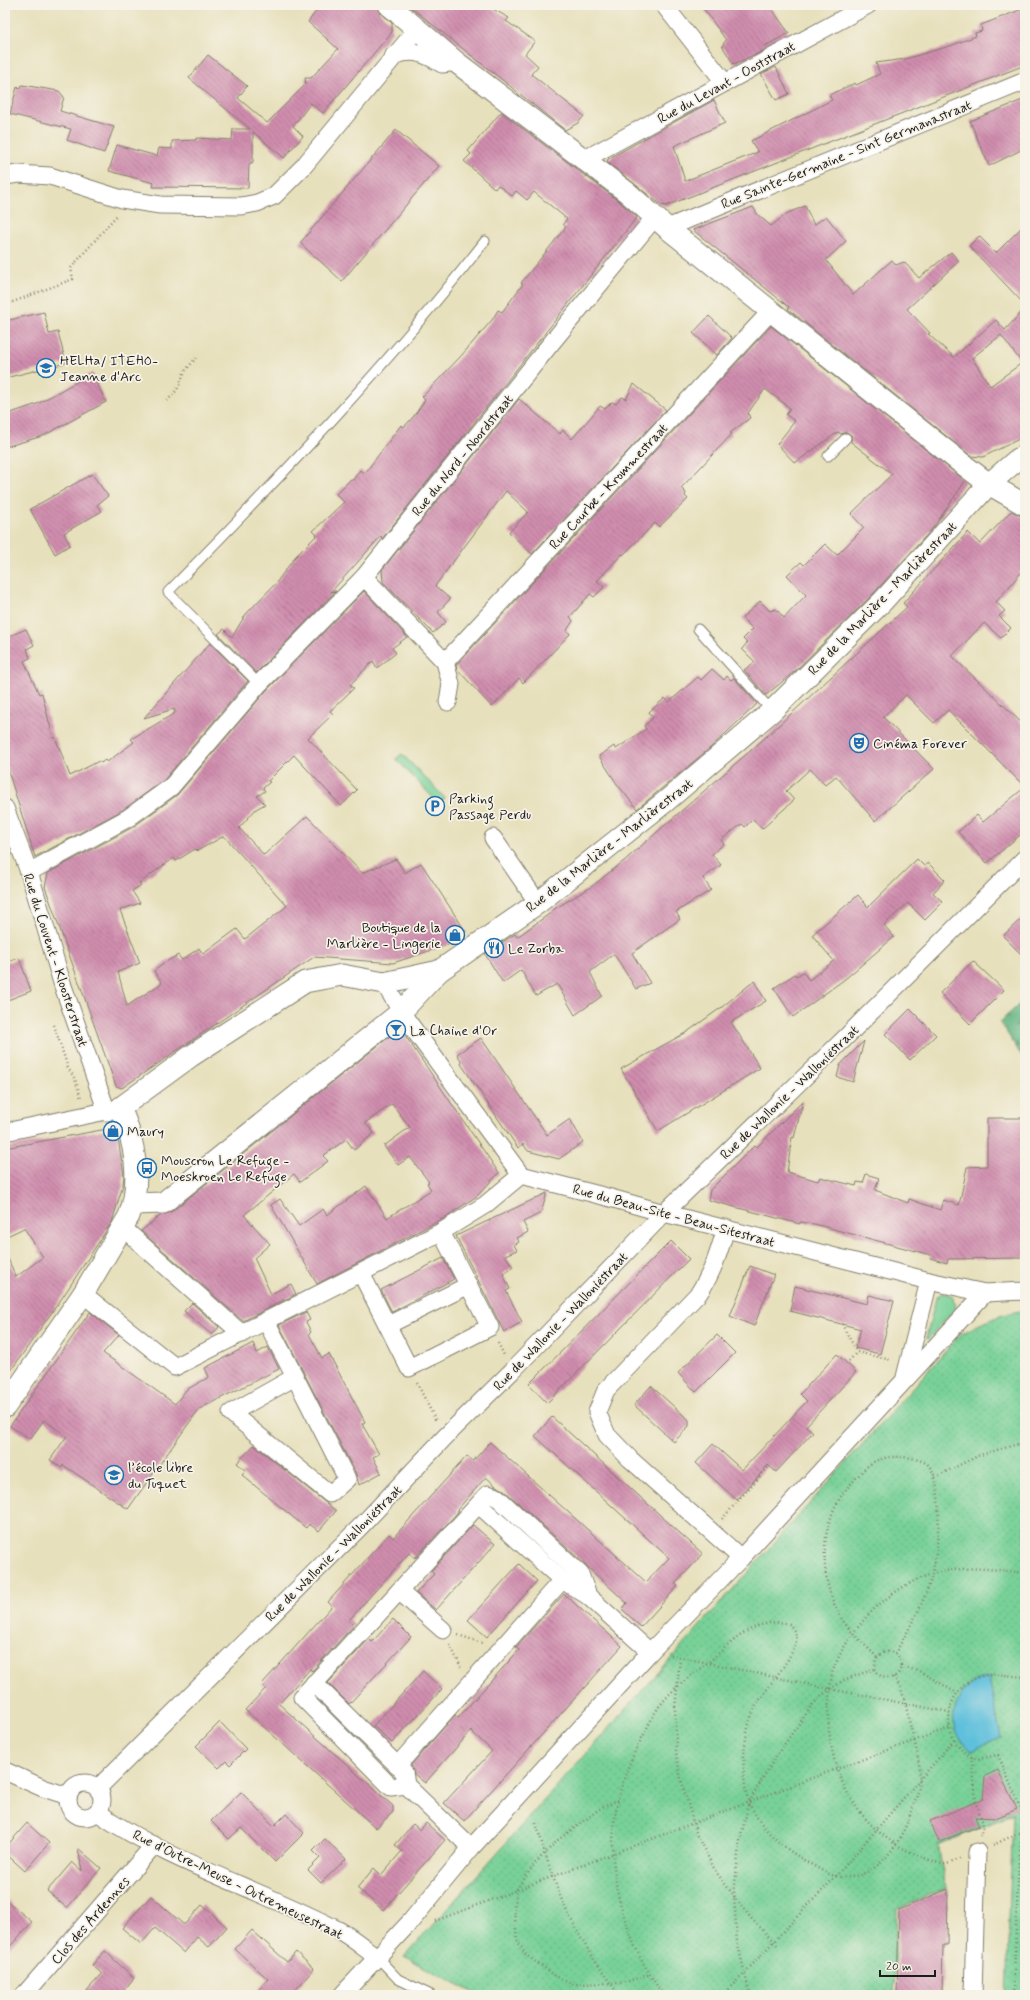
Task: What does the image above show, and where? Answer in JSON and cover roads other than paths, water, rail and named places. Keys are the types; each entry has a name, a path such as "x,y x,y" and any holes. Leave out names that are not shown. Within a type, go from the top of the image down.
{"street":[{"path":"389,5 456,62 585,159 628,193 661,222 772,310 879,404 989,484 1025,505"},
{"path":"664,5 725,83"},
{"name":"Rue du Levant - Ooststraat","path":"585,159 868,5"},
{"path":"5,176 18,174 50,176 122,199 160,205 241,206 257,204 274,196 303,167 417,29"},
{"path":"394,56 406,52 418,52 429,56 442,64 456,62"},
{"name":"Rue Sainte-Germaine - Sint Germanastraat","path":"661,222 1025,81"},
{"name":"Rue du Nord - Noordstraat","path":"29,872 128,818 171,787 259,684 364,577 548,347 661,222"},
{"name":"Rue Courbe - Krommestraat","path":"445,662 772,310"},
{"name":"Rue de la Marlière - Marlièrestraat","path":"134,1204 163,1203 401,1012 440,971 538,903 666,801 772,711 882,602 989,484 1018,459 1025,456"},
{"path":"364,577 445,662 451,684 448,702"},
{"name":"Rue du Couvent - Kloosterstraat","path":"5,808 29,872 68,999 113,1110"},
{"path":"493,838 538,903"},
{"name":"Rue de Wallonie - Walloniëstraat","path":"98,1788 362,1525 445,1437 512,1371 664,1213 843,1040 1025,858"},
{"name":"Rue de la Marlière - Marlièrestraat","path":"113,1110 191,1056 305,982 342,975 384,983 440,971"},
{"path":"83,1294 175,1367 441,1232 485,1205 521,1175 401,1012 384,983"},
{"path":"5,1132 113,1110 129,1128 134,1152 136,1188 134,1204 123,1228 83,1294 5,1407"},
{"name":"Rue du Beau-Site - Beau-Sitestraat","path":"521,1175 929,1281 985,1293 1025,1291"},
{"path":"123,1228 242,1334"},
{"path":"726,1228 710,1277 699,1293 606,1390 597,1412 607,1435 630,1459 711,1533 741,1558"},
{"path":"361,1273 409,1368 490,1327 441,1232"},
{"path":"904,1381 929,1281"},
{"path":"388,1325 469,1285"},
{"path":"342,1995 411,1921 470,1848 654,1648 741,1558 985,1293"},
{"path":"266,1321 295,1377 346,1479 330,1494 231,1413 295,1377"},
{"path":"406,1785 391,1787 302,1697 488,1494 497,1498 580,1574 588,1596"},
{"path":"479,1504 562,1580 588,1596 654,1648"},
{"path":"397,1766 562,1580"},
{"path":"399,1591 443,1630"},
{"path":"314,1683 404,1772 406,1785 470,1848"},
{"path":"5,1771 43,1788 68,1796"},
{"path":"88,1783 98,1788 102,1797 102,1803 97,1812 88,1817 77,1815 69,1807 68,1796 73,1787 78,1784 88,1783"},
{"name":"Rue d'Outre-Meuse - Outremeusestraat","path":"97,1812 116,1825 154,1845 342,1932 378,1958"},
{"name":"Clos des Ardennes","path":"24,1995 154,1845"},
{"path":"973,1995 977,1852"}],"lane":[{"path":"259,684 168,592 276,482 445,292 485,241"},
{"path":"828,456 846,438"},
{"path":"698,629 772,711"},
{"path":"378,1958 398,1979 431,1995"}],"water":[{"path":"989,1678 1001,1738 972,1750 958,1737 955,1730 954,1714 956,1706 964,1691 977,1680"}],"place":[{"name":"HELHa/ ITEHO- Jeanne d'Arc","path":"46,368"},
{"name":"Cinéma Forever","path":"859,743"},
{"name":"Parking Passage Perdu","path":"435,806"},
{"name":"Boutique de la Marlière - Lingerie","path":"455,935"},
{"name":"Le Zorba","path":"494,948"},
{"name":"La Chaine d'Or","path":"396,1030"},
{"name":"Maury","path":"113,1131"},
{"name":"Mouscron Le Refuge - Moeskroen Le Refuge","path":"147,1168"},
{"name":"l’école libre du Tuquet","path":"114,1475"}]}
